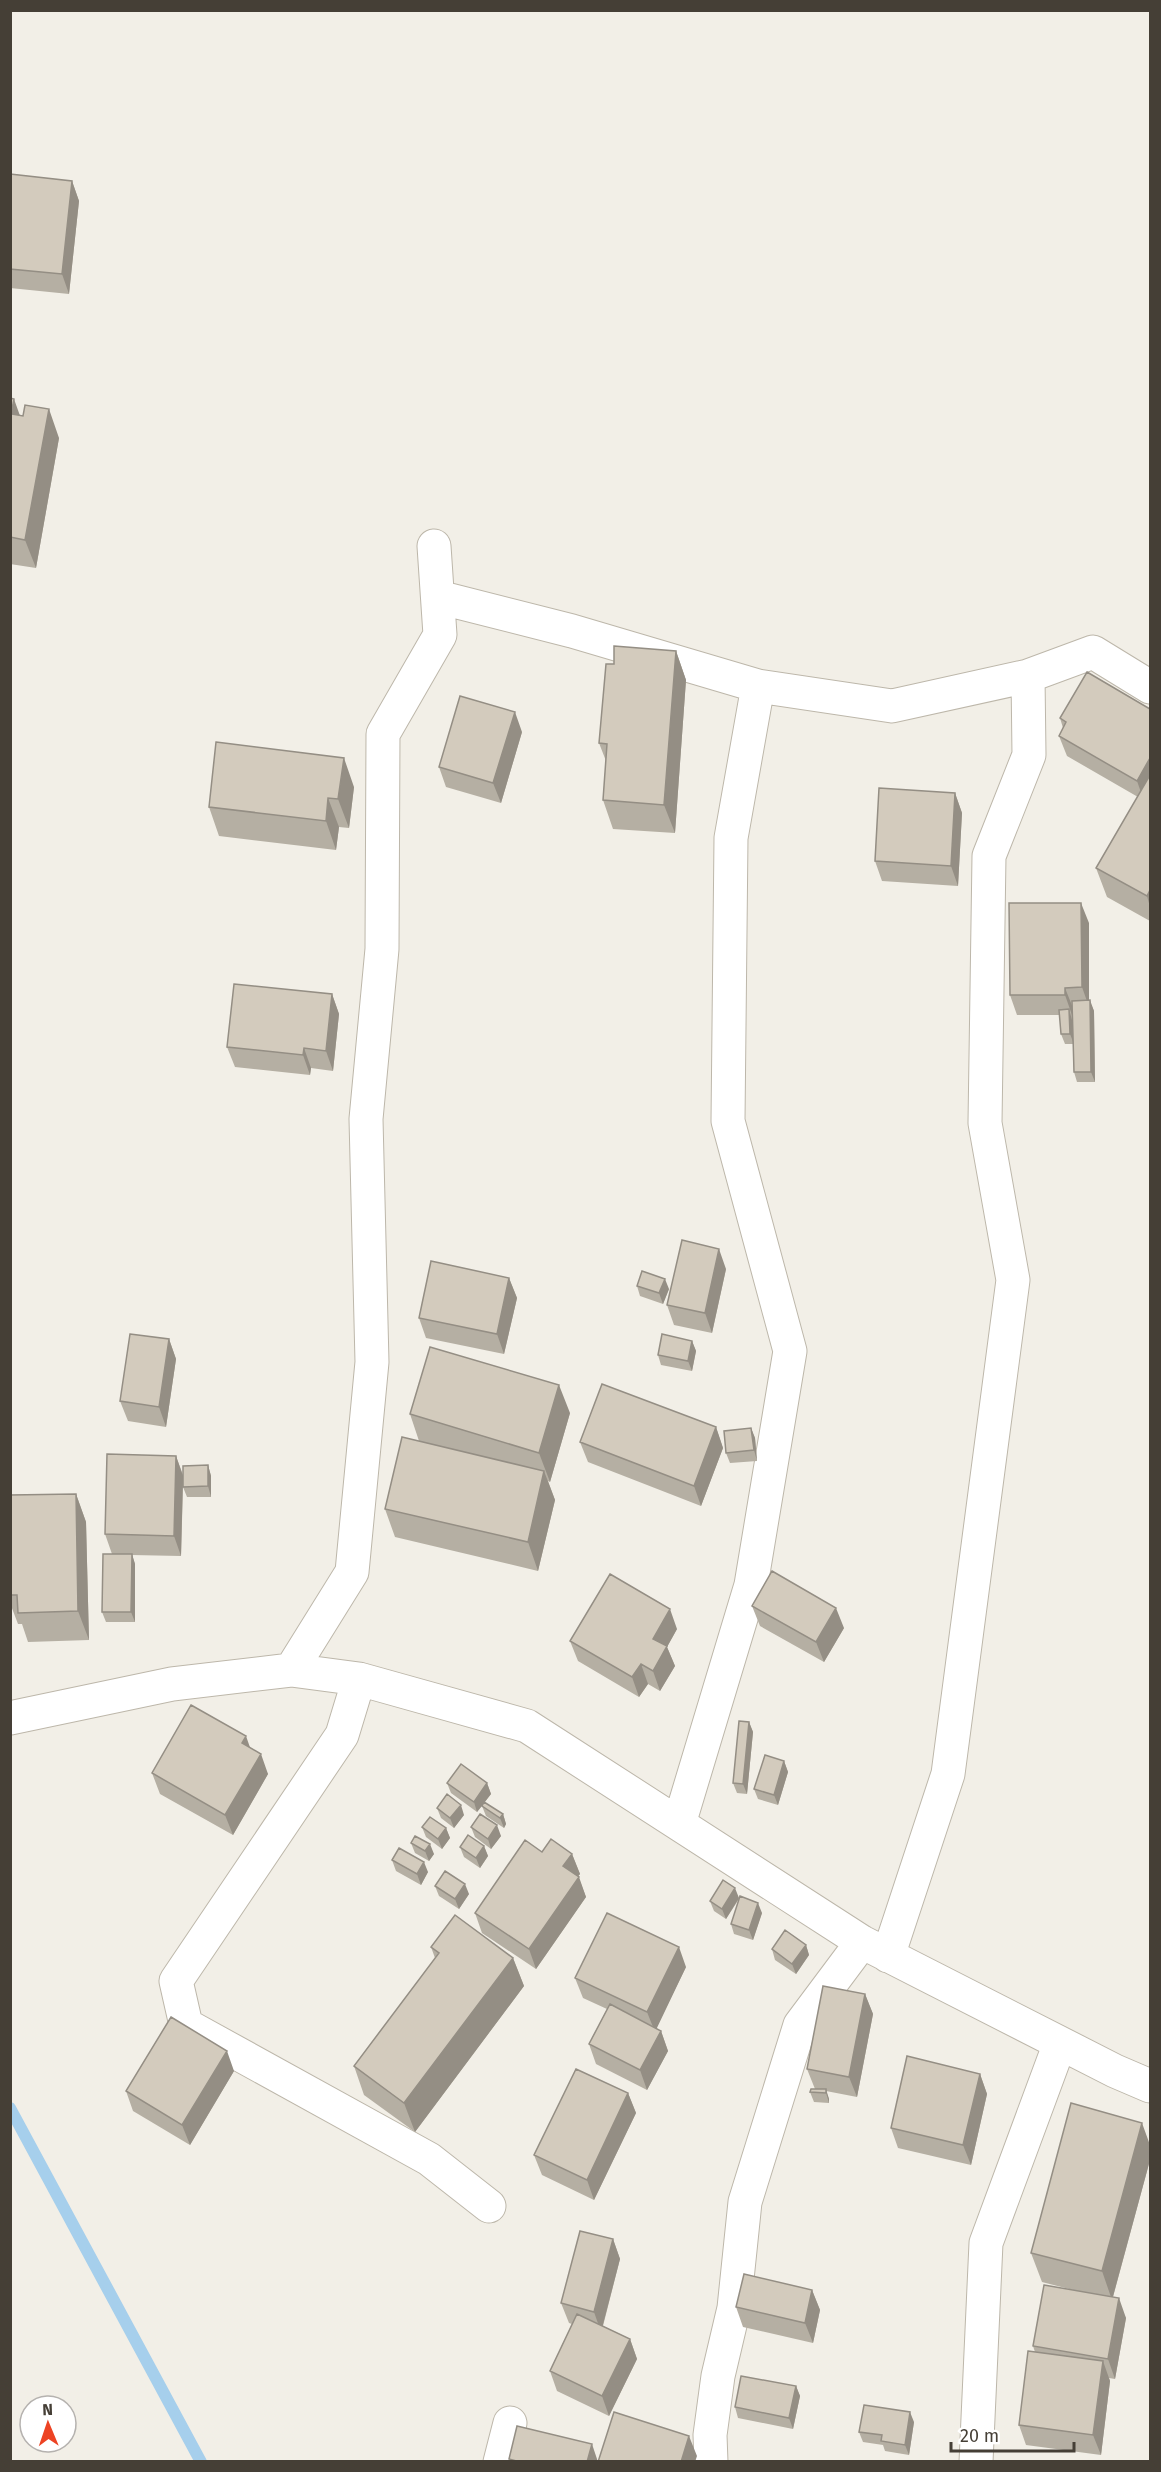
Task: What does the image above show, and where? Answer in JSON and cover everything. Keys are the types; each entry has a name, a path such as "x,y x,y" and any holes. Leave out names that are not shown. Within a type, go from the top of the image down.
{"street":[{"path":"291,1670 352,1572 372,1362 366,1119 382,950 383,734 440,635 434,546"},
{"path":"438,597 572,631 758,686 892,706 1028,676 1093,652 1150,687"},
{"path":"711,2462 710,2435 718,2376 734,2308 745,2202 800,2025 875,1949 948,1774 1013,1280 985,1123 989,856 1029,755 1028,676"},
{"path":"679,1824 752,1585 790,1351 728,1121 731,838 758,686"},
{"path":"10,1718 172,1684 291,1670 359,1679 527,1726 875,1949 1115,2072 1150,2086"},
{"path":"359,1679 342,1735 176,1981 186,2025 429,2159 489,2206"},
{"path":"976,2462 986,2243 1060,2043"},
{"path":"500,2462 510,2423"}],"building":[{"path":"10,174 72,181 62,274 10,269"},
{"path":"10,398 14,399 11,414 23,416 25,405 49,409 25,540 10,537"},
{"path":"614,646 676,651 664,805 603,800 607,744 599,743 606,664 614,664"},
{"path":"1087,672 1150,709 1150,758 1137,781 1059,736 1066,722 1060,718"},
{"path":"460,696 515,712 493,783 439,767"},
{"path":"216,742 344,758 338,799 328,798 326,821 209,807"},
{"path":"1150,775 1150,890 1147,896 1096,868"},
{"path":"879,788 955,793 951,866 875,861"},
{"path":"1009,903 1081,903 1082,987 1065,988 1065,995 1010,995"},
{"path":"234,984 332,994 326,1051 304,1048 303,1055 227,1047"},
{"path":"1090,1000 1091,1072 1074,1072 1072,1001"},
{"path":"1069,1009 1070,1034 1061,1034 1059,1010"},
{"path":"682,1240 719,1249 705,1313 667,1305"},
{"path":"431,1261 509,1278 497,1334 419,1318"},
{"path":"642,1271 665,1279 659,1293 637,1286"},
{"path":"130,1334 169,1339 159,1407 120,1401"},
{"path":"662,1334 692,1341 688,1361 658,1355"},
{"path":"430,1347 559,1385 539,1453 410,1414"},
{"path":"602,1384 716,1427 694,1486 580,1442"},
{"path":"751,1428 754,1450 726,1453 724,1431"},
{"path":"402,1437 544,1471 528,1542 385,1509"},
{"path":"107,1454 176,1456 174,1536 105,1534"},
{"path":"208,1465 208,1486 183,1487 183,1466"},
{"path":"76,1494 78,1611 18,1613 17,1595 10,1595 10,1495"},
{"path":"103,1554 132,1554 131,1612 102,1612"},
{"path":"772,1571 836,1608 816,1642 752,1606"},
{"path":"610,1574 670,1609 653,1639 667,1646 653,1671 641,1664 632,1677 570,1641"},
{"path":"191,1705 246,1736 242,1743 261,1754 225,1815 152,1773"},
{"path":"739,1721 749,1722 743,1784 733,1783"},
{"path":"765,1755 784,1761 774,1795 754,1789"},
{"path":"461,1764 487,1783 474,1802 447,1783"},
{"path":"447,1794 461,1805 450,1818 437,1808"},
{"path":"484,1802 503,1814 500,1818 482,1806"},
{"path":"480,1814 497,1825 488,1839 471,1827"},
{"path":"430,1817 446,1828 438,1839 422,1827"},
{"path":"468,1835 484,1846 476,1858 460,1847"},
{"path":"415,1836 430,1844 425,1851 411,1843"},
{"path":"551,1839 572,1854 563,1866 579,1877 529,1949 475,1913 525,1840 542,1852"},
{"path":"399,1848 424,1862 417,1874 392,1860"},
{"path":"445,1871 465,1884 455,1899 435,1886"},
{"path":"723,1880 735,1888 722,1909 710,1901"},
{"path":"740,1896 758,1903 749,1930 731,1924"},
{"path":"607,1913 679,1947 647,2012 575,1978"},
{"path":"455,1915 513,1958 404,2103 354,2066 439,1953 431,1947"},
{"path":"785,1930 806,1945 792,1964 772,1949"},
{"path":"823,1986 865,1994 849,2077 807,2069"},
{"path":"610,2004 661,2031 640,2070 589,2044"},
{"path":"171,2017 227,2051 182,2125 126,2091"},
{"path":"907,2056 980,2074 963,2145 891,2128"},
{"path":"576,2069 628,2093 587,2180 534,2155"},
{"path":"811,2089 826,2089 826,2093 810,2092"},
{"path":"1071,2103 1142,2123 1102,2271 1031,2253"},
{"path":"580,2231 613,2239 594,2312 561,2303"},
{"path":"744,2274 812,2290 805,2323 736,2307"},
{"path":"1044,2285 1119,2298 1108,2359 1033,2346"},
{"path":"577,2314 630,2339 602,2396 550,2371"},
{"path":"1028,2351 1103,2361 1093,2435 1019,2425"},
{"path":"741,2376 796,2386 789,2418 735,2407"},
{"path":"864,2405 910,2412 905,2445 881,2441 882,2435 859,2432"},
{"path":"614,2412 689,2436 681,2462 598,2462"},
{"path":"517,2426 592,2444 587,2462 520,2462 509,2459"}],"waterway":[{"path":"10,2108 201,2462"}]}
